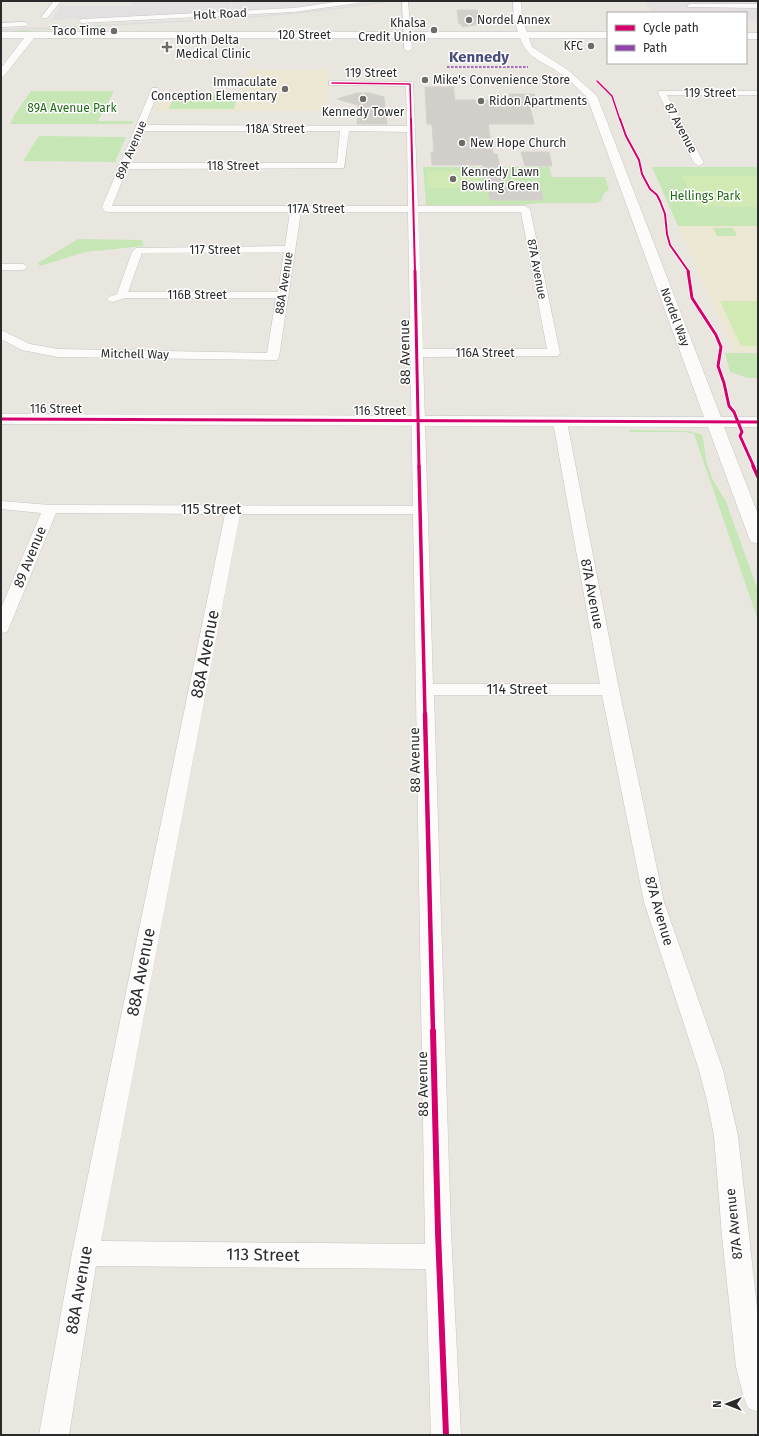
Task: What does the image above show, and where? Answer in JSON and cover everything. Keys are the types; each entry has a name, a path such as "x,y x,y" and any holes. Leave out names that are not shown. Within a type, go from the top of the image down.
{"main road":[{"path":"517,1 518,19 526,46 531,51 565,72 582,89 592,96"},
{"path":"533,24 539,41"},
{"name":"120 Street","path":"1,36 269,35 408,37"},
{"path":"212,38 265,37 269,35"},
{"name":"120 Street","path":"30,36 212,38 523,37 539,41 607,37"},
{"path":"1,74 30,36"},
{"path":"747,37 758,37"},
{"name":"Nordel Way","path":"539,41 549,53 584,76 596,89 592,96 716,422 758,538"},
{"name":"116 Street","path":"1,419 758,422"}],"street":[{"path":"46,17 58,1"},
{"name":"Holt Road","path":"82,21 294,10 358,1"},
{"path":"405,1 408,49"},
{"path":"690,6 756,5"},
{"path":"1,25 24,24"},
{"name":"119 Street","path":"332,83 410,84"},
{"name":"88 Avenue","path":"410,84 424,690 446,1435"},
{"name":"89A Avenue","path":"108,209 107,207 155,90"},
{"name":"119 Street","path":"662,93 758,93"},
{"name":"87 Avenue","path":"662,93 700,163"},
{"path":"748,93 755,102"},
{"name":"118A Street","path":"140,128 411,129"},
{"name":"118 Street","path":"124,166 341,166 345,129"},
{"name":"117A Street","path":"108,209 525,209"},
{"name":"88A Avenue","path":"273,357 296,209"},
{"name":"87A Avenue","path":"525,209 554,353"},
{"name":"117 Street","path":"118,297 122,293 137,252 140,250 290,249"},
{"path":"1,267 23,268"},
{"name":"116B Street","path":"118,297 283,295"},
{"name":"Mitchell Way","path":"2,336 26,347 52,352 148,350 273,357"},
{"name":"116A Street","path":"417,353 554,353"},
{"name":"87A Avenue","path":"560,422 610,689 654,902 712,1070 719,1101 726,1136 735,1236 750,1367 758,1398"},
{"name":"115 Street","path":"1,505 50,508 421,510"},
{"name":"89 Avenue","path":"1,628 50,508"},
{"name":"88A Avenue","path":"54,1435 85,1253 233,510"},
{"name":"114 Street","path":"424,690 610,689"},
{"name":"113 Street","path":"85,1253 440,1257"}],"shaded area":[{"path":"134,1 231,1 228,12 51,20 61,6 132,6"},
{"path":"233,1 343,1 278,9 229,12"},
{"path":"645,1 758,1 758,21 747,21 747,12 651,12"},
{"name":"Immaculate Conception Elementary","path":"248,70 329,70 326,109 316,111 153,111 161,93 241,94"},
{"path":"678,226 758,226 758,352 734,352"}],"green space":[{"path":"103,26 106,28 34,30 19,33 13,33 12,31"},
{"name":"89A Avenue Park","path":"31,91 114,91 98,121 134,121 132,124 10,124 13,117"},
{"path":"175,94 238,95 234,109 169,109"},
{"path":"39,136 126,137 115,162 23,161"},
{"path":"423,167 549,167 552,177 605,177 609,190 604,193 601,201 596,203 426,205"},
{"name":"Hellings Park","path":"652,167 758,167 758,226 678,226"},
{"name":"Kennedy Lawn Bowling Green","path":"427,171 477,171 479,188 428,188"},
{"path":"682,176 758,176 758,207 697,207"},
{"path":"713,228 733,228 737,236 717,236"},
{"path":"78,239 142,240 144,246 85,252 40,266 38,263"},
{"path":"720,301 758,301 758,346 741,346"},
{"path":"725,353 758,353 758,378 748,378 730,372"},
{"path":"629,430 688,431 700,434 703,437 706,460 712,478 726,502 758,590 758,620 694,434 685,432 629,432"}],"building":[{"name":"Nordel Annex","path":"457,10 477,10 480,24 462,27 462,24 459,24"},
{"path":"425,87 453,87 455,100 511,100 509,94 534,94 537,107 530,107 534,124 488,124 493,154 497,154 505,187 540,187 543,200 490,200 483,165 432,165 431,152 434,152 432,124 427,124"},
{"path":"357,93 369,93 384,97 387,124 357,124 358,105 337,99"},
{"path":"521,152 549,152 552,166 525,166"}],"railway":[{"path":"1,30 244,18 341,8 389,1"}],"marked path":[{"path":"447,67 528,67"}],"cycle path":[{"path":"597,81 612,96 626,136 639,160 642,174 650,189 657,195 660,201 665,214 667,234 670,245 688,270 692,298 716,335 721,347 718,366 724,383 729,406 734,412 742,432 740,436 758,477"},
{"path":"332,83 410,84 438,1232 446,1435"},
{"path":"1,419 758,422"}],"place":[{"name":"Nordel Annex","path":"469,20"},
{"name":"Khalsa Credit Union","path":"434,30"},
{"name":"Taco Time","path":"114,31"},
{"name":"KFC","path":"591,46"},
{"name":"North Delta Medical Clinic","path":"167,47"},
{"name":"Mike's Convenience Store","path":"425,80"},
{"name":"Immaculate Conception Elementary","path":"285,89"},
{"name":"Kennedy Tower","path":"363,99"},
{"name":"Ridon Apartments","path":"481,101"},
{"name":"New Hope Church","path":"462,143"},
{"name":"Kennedy Lawn Bowling Green","path":"453,179"}],"district":[{"name":"Kennedy","path":"479,57"}]}
